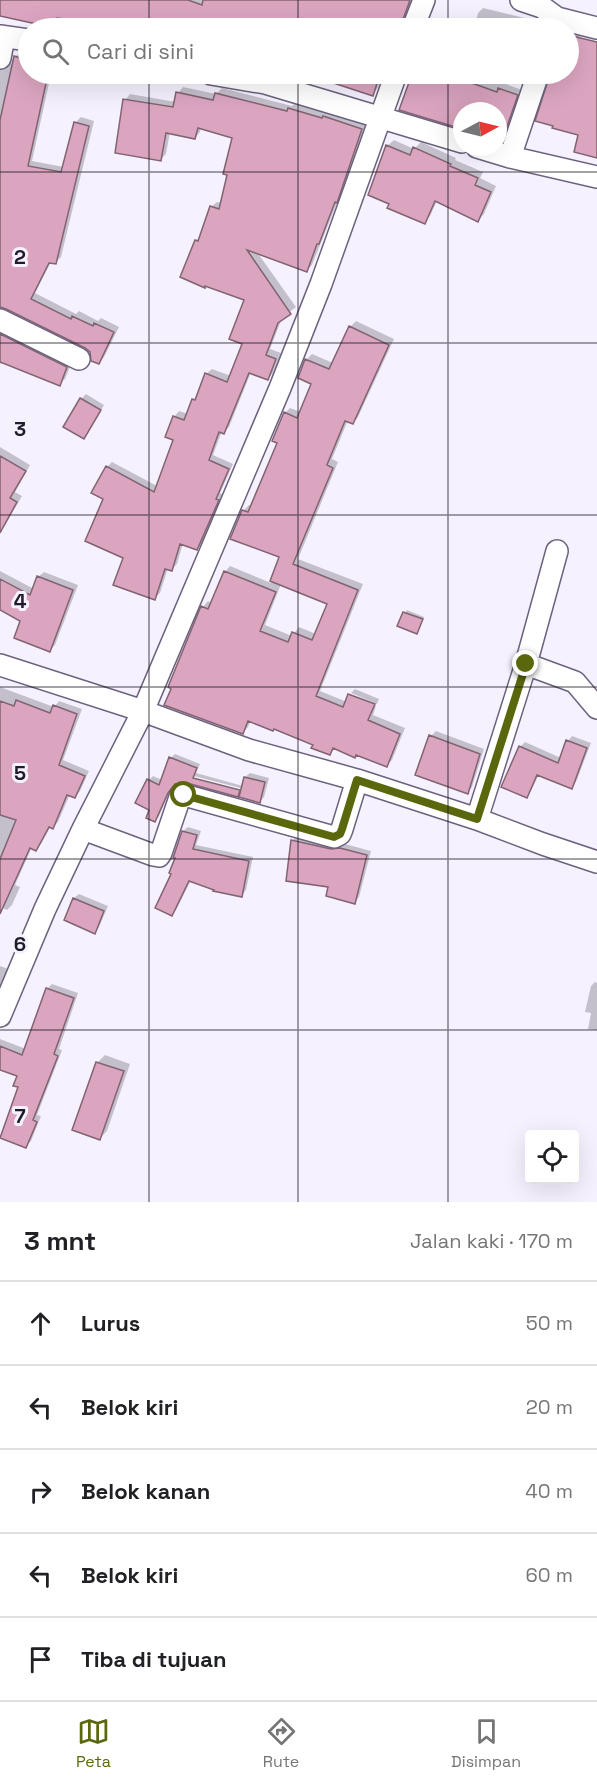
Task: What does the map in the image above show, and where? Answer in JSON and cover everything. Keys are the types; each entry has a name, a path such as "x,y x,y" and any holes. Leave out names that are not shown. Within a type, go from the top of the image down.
{"street":[{"path":"417,18 424,0"},
{"path":"521,0 542,7 551,18"},
{"path":"579,26 597,28"},
{"path":"0,58 2,36 18,38"},
{"path":"268,84 453,139"},
{"path":"0,1016 45,909 143,711 280,388 321,284 392,84"},
{"path":"510,157 535,84"},
{"path":"507,156 597,177"},
{"path":"0,320 79,359"},
{"path":"477,819 526,664 557,551"},
{"path":"526,664 575,682 597,708"},
{"path":"0,665 143,711 249,750 357,780 477,819 597,862"},
{"path":"83,829 159,856 180,797 184,795 334,837 340,834 357,780"}],"building":[{"path":"0,0 188,0 202,5 203,0 410,0 404,18 18,18 18,20 0,16"},
{"path":"579,38 597,42 597,158 574,152 578,135 535,121 547,84 579,84"},
{"path":"14,56 18,57 18,84 46,84 28,166 61,172 74,122 89,126 56,264 49,263 31,299 71,319 72,316 93,326 94,323 114,332 99,364 91,361 90,352 85,348 0,307 0,120"},
{"path":"336,84 377,84 373,96"},
{"path":"408,84 474,84 497,92 498,88 518,95 507,127 507,102 453,102 453,126 399,110"},
{"path":"176,92 213,100 215,93 287,111 288,108 322,118 323,116 362,129 337,203 335,202 307,272 247,250 291,314 278,323 266,355 276,359 268,380 249,373 224,434 219,432 209,460 229,469 216,499 219,500 197,550 180,544 172,571 165,569 155,600 113,585 123,558 85,541 103,499 91,493 106,466 154,492 173,440 165,437 173,416 184,420 192,399 195,400 205,373 227,382 242,344 229,339 244,300 205,286 205,288 180,277 195,240 198,241 210,206 219,209 227,175 223,174 232,138 198,128 195,139 166,133 161,161 115,153 123,99 173,107"},
{"path":"386,145 410,155 413,147 478,178 475,185 491,192 478,222 435,201 425,224 387,208 389,204 368,195"},
{"path":"349,326 389,345 353,424 345,421 327,465 333,468 293,564 358,590 316,696 343,707 348,694 375,704 368,720 400,734 387,767 356,755 355,758 333,748 330,755 311,748 313,745 248,721 243,734 164,705 171,689 168,687 201,606 208,609 224,571 276,592 260,631 288,642 292,632 312,640 327,604 270,581 279,557 230,539 242,510 248,512 277,443 272,441 284,412 297,418 311,384 298,378 305,359 329,369"},
{"path":"0,334 67,367 60,386 0,362"},
{"path":"80,398 101,410 84,439 63,427"},
{"path":"0,456 26,471 10,498 17,502 0,533"},
{"path":"37,576 73,590 50,652 14,638 20,621 0,610 0,579 30,595"},
{"path":"403,612 423,619 417,634 397,626"},
{"path":"16,700 50,713 53,705 77,714 59,765 85,776 75,798 67,795 53,829 49,827 36,851 30,848 0,914 0,859 16,820 0,815 0,701 14,706"},
{"path":"429,735 480,754 468,794 415,775"},
{"path":"566,740 587,748 572,789 537,775 527,798 501,787 519,746 558,763"},
{"path":"169,757 197,768 193,778 240,790 238,797 187,783 175,784 168,793 155,822 146,818 149,810 135,803 147,779 159,785"},
{"path":"244,777 265,782 260,803 239,797"},
{"path":"182,831 197,835 193,849 249,861 242,897 213,891 189,881 172,916 155,908 171,874 169,873"},
{"path":"291,840 367,855 355,904 326,896 328,887 286,881"},
{"path":"73,898 104,911 95,934 64,920"},
{"path":"46,988 74,998 54,1054 58,1056 33,1120 37,1122 26,1148 0,1138 18,1087 13,1086 17,1076 0,1070 0,1046 22,1055"},
{"path":"96,1062 124,1071 100,1140 72,1130"}],"route":[{"path":"184,795 284,821 334,837 340,834 357,780 477,819 526,664"}]}
